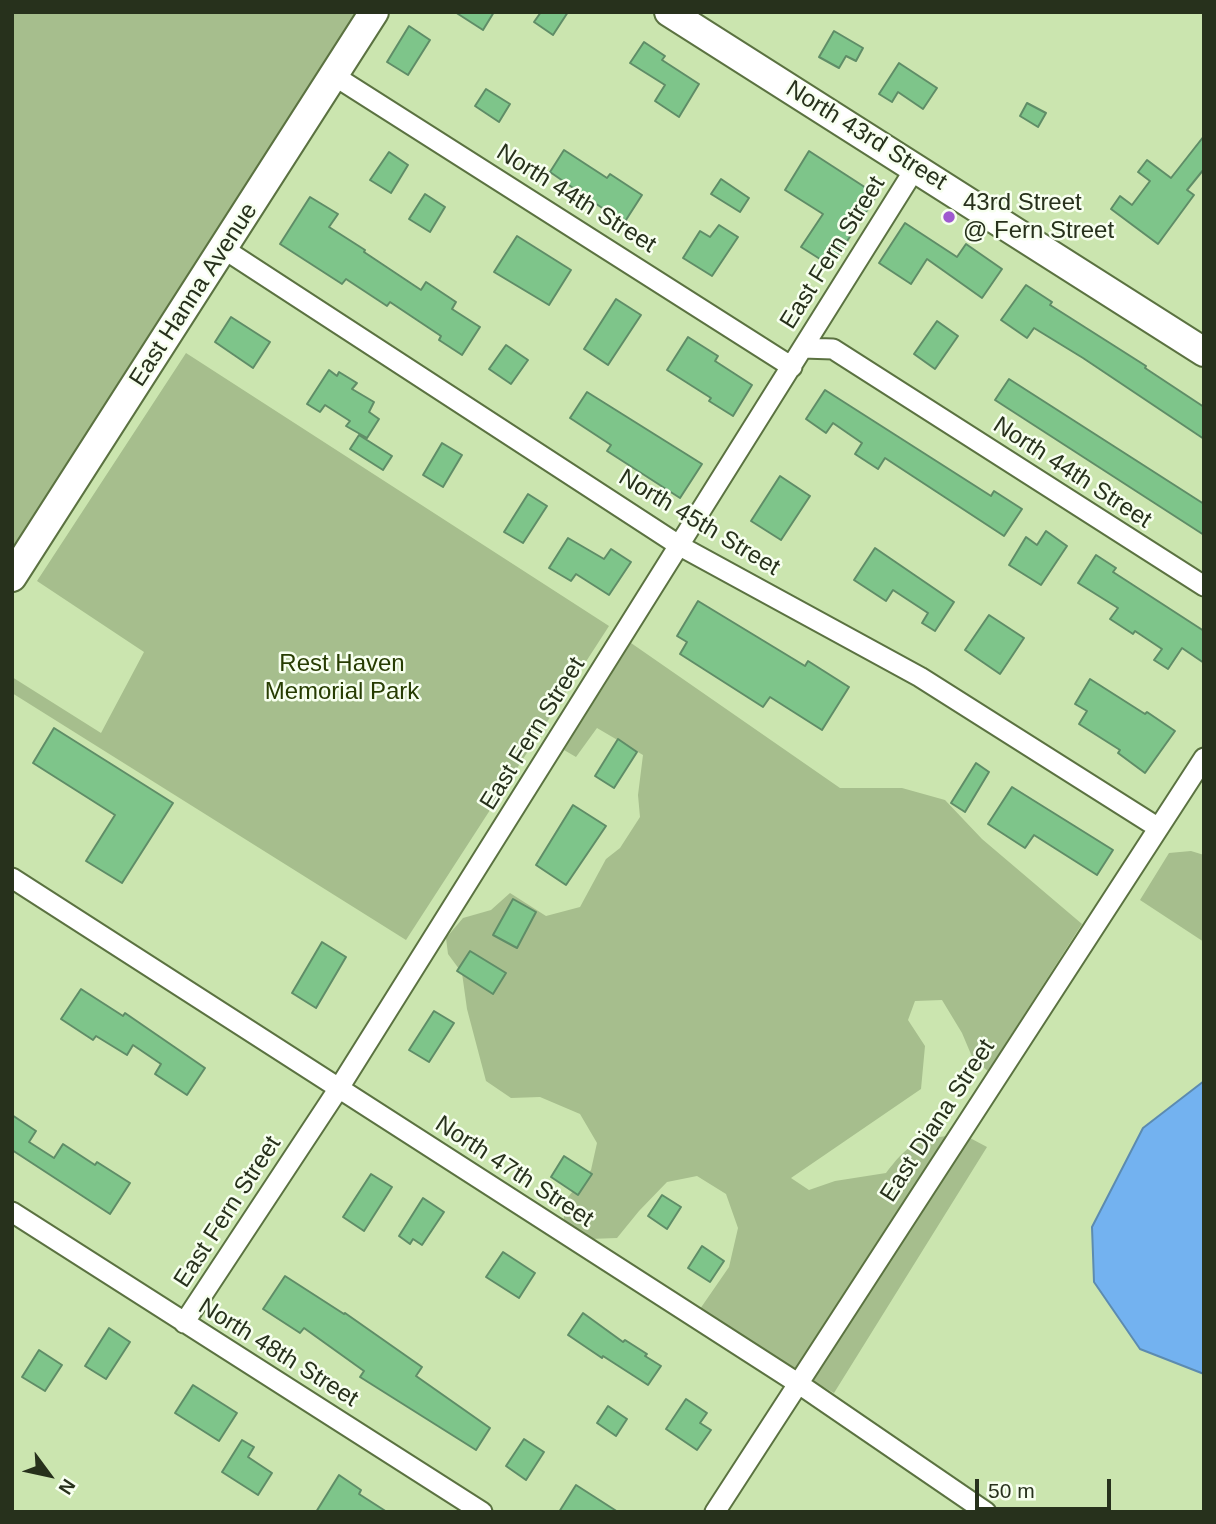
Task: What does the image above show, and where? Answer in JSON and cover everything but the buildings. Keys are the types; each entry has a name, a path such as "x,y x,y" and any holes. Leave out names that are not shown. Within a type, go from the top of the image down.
{"street":[{"name":"East Hanna Avenue","path":"12,577 374,12"},
{"name":"North 43rd Street","path":"669,12 1204,352"},
{"name":"North 44th Street","path":"333,75 792,367"},
{"name":"East Fern Street","path":"184,1323 339,1088 916,167"},
{"name":"North 45th Street","path":"224,248 680,546 920,677 1157,827"},
{"name":"North 44th Street","path":"803,348 833,349 1204,586"},
{"name":"East Diana Street","path":"715,1512 1204,758"},
{"name":"North 47th Street","path":"12,878 799,1384 986,1512"},
{"name":"North 48th Street","path":"12,1212 482,1512"}],"green space":[{"path":"12,12 361,12 12,549"},
{"name":"Rest Haven Memorial Park","path":"186,353 609,626 406,940 12,693 12,677 101,733 144,652 37,581"},
{"path":"631,643 840,788 902,788 945,800 982,839 1082,924 988,1071 973,1059 962,1033 942,1000 915,1001 908,1020 925,1046 921,1089 791,1178 809,1190 835,1181 886,1173 911,1147 926,1140 946,1136 795,1370 700,1309 729,1267 738,1228 726,1194 697,1176 667,1182 617,1238 590,1239 563,1222 568,1197 591,1170 597,1143 580,1114 540,1097 511,1098 486,1081 467,1009 462,973 448,954 446,938 463,918 491,910 510,893 546,916 580,907 606,859 620,848 640,817 638,795 643,755 597,728 576,757 564,750"},
{"path":"1191,851 1204,855 1204,942 1140,900 1169,853"},
{"path":"970,1138 987,1147 834,1393 813,1381"}],"water":[{"path":"1204,1081 1204,1374 1140,1349 1094,1282 1092,1227 1143,1128"}],"place":[{"name":"43rd Street @ Fern Street","path":"949,217"}]}
